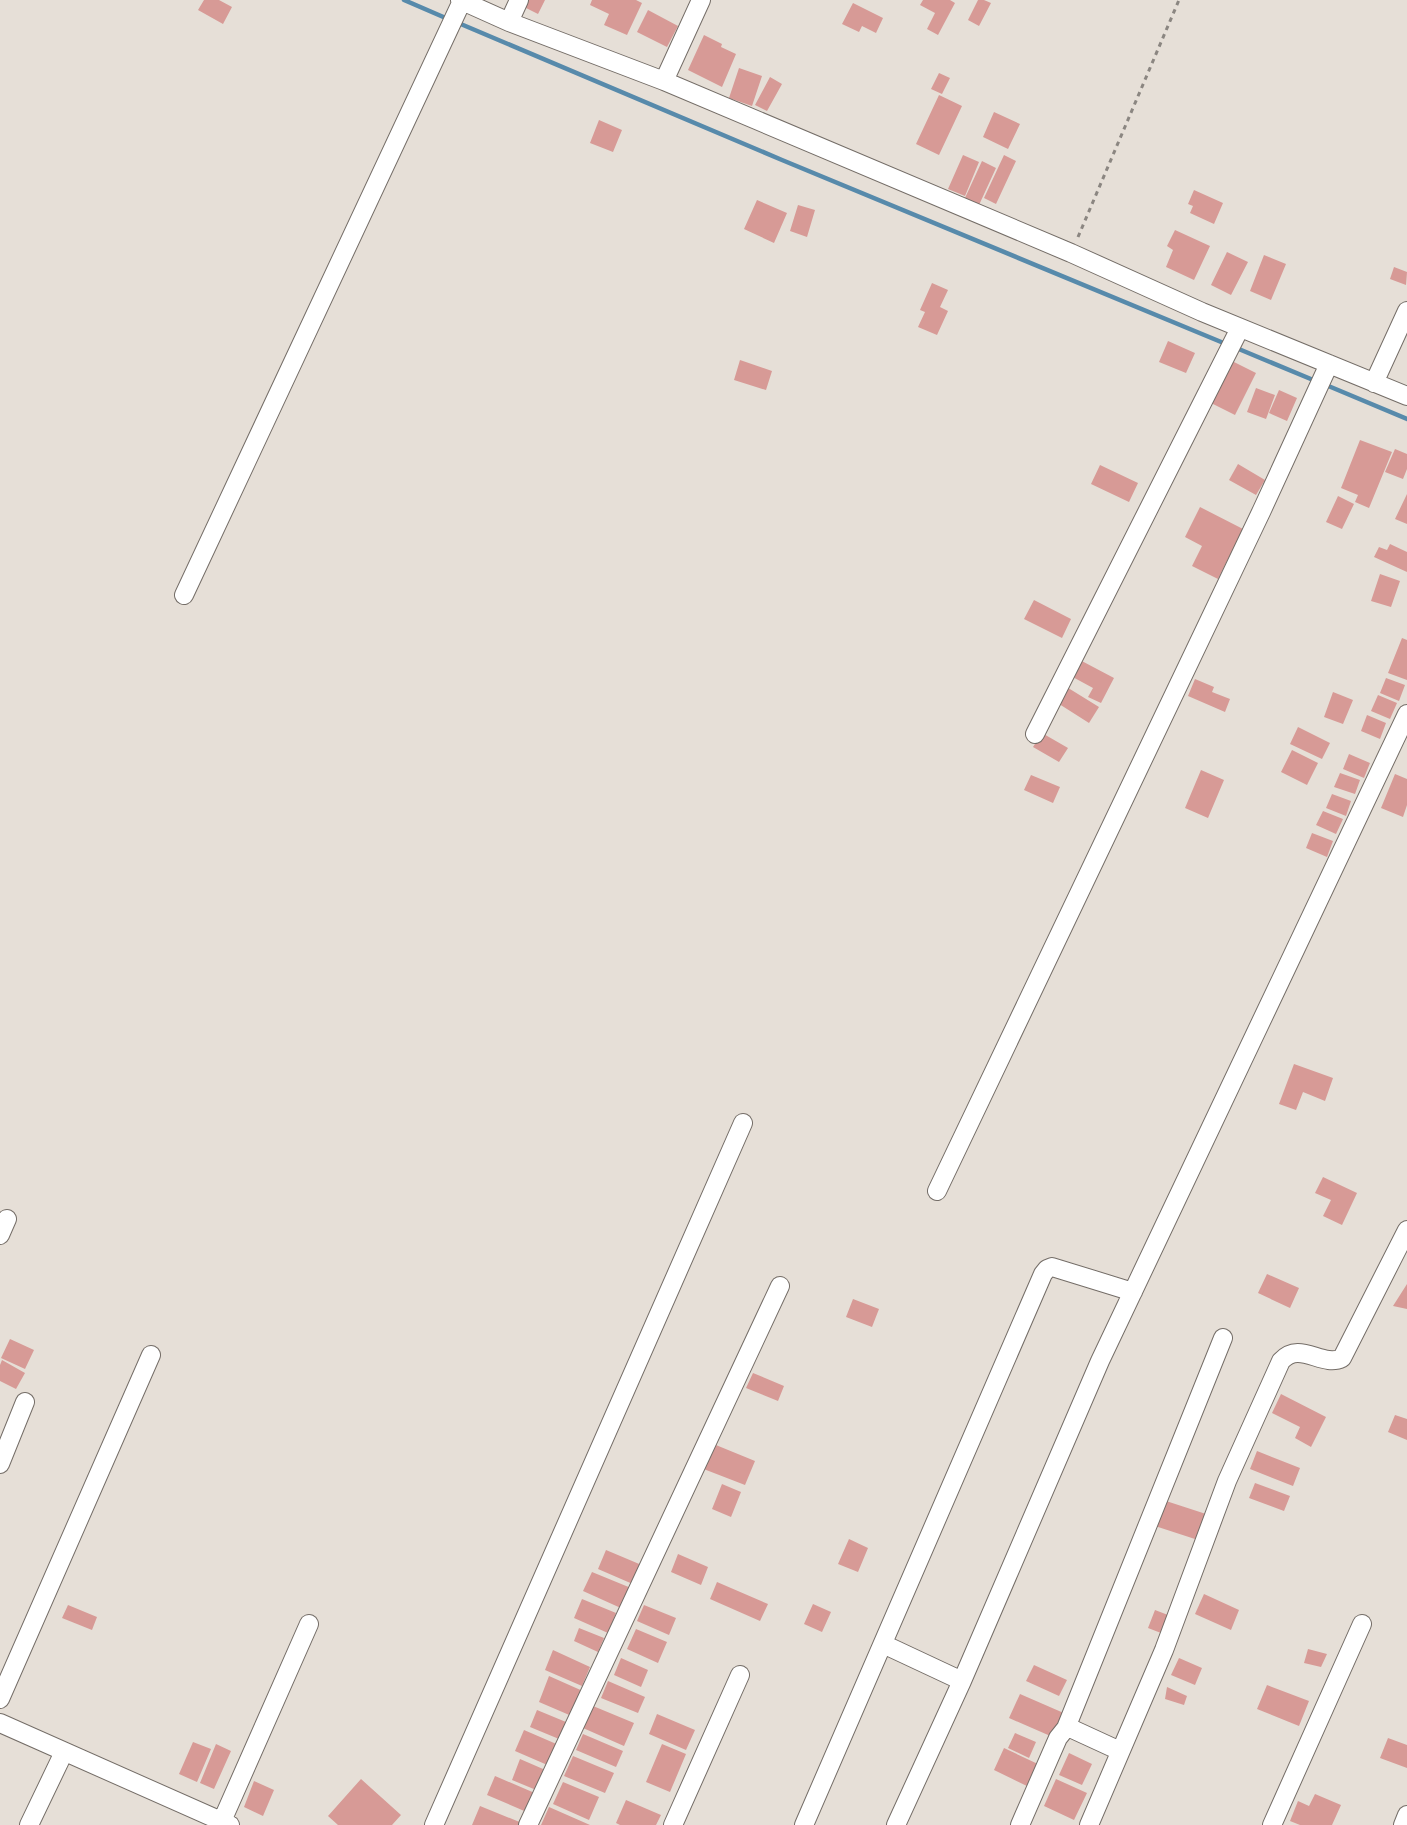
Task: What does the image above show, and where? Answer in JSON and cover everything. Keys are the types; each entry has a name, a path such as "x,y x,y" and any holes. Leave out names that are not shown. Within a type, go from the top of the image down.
{"street":[{"path":"509,22 519,0"},
{"path":"664,81 701,0"},
{"path":"184,595 460,4 664,81 1071,253 1238,332 1327,368 1407,396"},
{"path":"1374,383 1407,311"},
{"path":"1035,734 1238,332"},
{"path":"938,1191 1262,510 1327,368"},
{"path":"896,1825 962,1681 1100,1361 1407,714"},
{"path":"434,1825 743,1123"},
{"path":"1089,1825 1164,1650 1227,1481 1281,1361 1287,1354 1294,1352 1334,1360 1342,1358 1407,1230"},
{"path":"804,1825 1043,1274 1052,1267 1133,1292"},
{"path":"528,1825 780,1286"},
{"path":"1020,1825 1058,1738 1066,1728 1223,1338"},
{"path":"0,1699 151,1355"},
{"path":"0,1464 26,1402"},
{"path":"0,1723 226,1823 309,1624"},
{"path":"1272,1825 1362,1624"},
{"path":"883,1644 962,1681"},
{"path":"673,1825 740,1675"},
{"path":"1066,1728 1120,1751"},
{"path":"29,1825 64,1752"},
{"path":"1403,1825 1407,1815"}],"path":[{"path":"1071,253 1179,0"}],"building":[{"path":"204,0 219,0 232,7 223,24 198,10"},
{"path":"527,0 545,0 538,14 524,7"},
{"path":"592,0 636,0 642,3 627,35 604,25 609,14 590,5"},
{"path":"923,0 950,0 955,3 938,35 927,29 935,13 920,5"},
{"path":"978,0 991,3 979,26 968,20"},
{"path":"853,3 883,18 876,33 862,26 859,32 842,24"},
{"path":"648,10 678,26 667,47 637,32"},
{"path":"704,35 736,54 722,87 688,70"},
{"path":"739,68 762,76 752,106 729,98"},
{"path":"939,73 950,78 942,94 931,89"},
{"path":"770,77 782,84 767,111 755,105"},
{"path":"939,95 962,106 939,155 916,144"},
{"path":"994,112 1020,124 1008,149 983,137"},
{"path":"599,120 622,130 613,152 590,143"},
{"path":"963,155 979,162 965,196 948,189"},
{"path":"1004,155 1016,161 996,204 984,198"},
{"path":"982,161 996,168 979,205 965,198"},
{"path":"1194,190 1223,203 1214,224 1190,213 1193,206 1188,204"},
{"path":"757,200 787,213 774,243 744,229"},
{"path":"798,205 815,210 807,237 790,231"},
{"path":"1175,230 1210,246 1194,280 1166,267 1173,250 1167,246"},
{"path":"1227,252 1248,262 1231,295 1211,285"},
{"path":"1264,255 1286,264 1271,300 1250,291"},
{"path":"1394,267 1407,272 1406,285 1390,279"},
{"path":"932,283 948,290 940,307 948,311 937,335 918,327 925,312 920,310"},
{"path":"1168,341 1195,353 1186,373 1159,362"},
{"path":"740,360 772,371 766,390 734,380"},
{"path":"1232,361 1256,373 1235,415 1211,403"},
{"path":"1256,388 1275,395 1266,419 1247,412"},
{"path":"1279,390 1297,398 1287,421 1269,413"},
{"path":"1360,440 1392,452 1369,508 1355,502 1358,495 1341,488"},
{"path":"1395,449 1407,454 1407,469 1403,479 1385,472"},
{"path":"1238,464 1265,480 1256,495 1229,480"},
{"path":"1100,465 1138,483 1129,502 1091,484"},
{"path":"1407,494 1407,524 1395,519"},
{"path":"1338,496 1354,504 1342,529 1326,522"},
{"path":"1200,507 1243,529 1218,579 1192,566 1202,546 1185,537"},
{"path":"1390,544 1407,552 1407,572 1374,557 1379,547 1387,550"},
{"path":"1380,574 1400,581 1391,607 1371,601"},
{"path":"1034,600 1071,619 1062,638 1024,619"},
{"path":"1402,638 1407,640 1407,680 1388,673"},
{"path":"1078,659 1114,678 1101,703 1088,697 1093,688 1069,675"},
{"path":"1386,678 1405,685 1399,701 1380,693"},
{"path":"1195,679 1214,687 1212,692 1230,699 1225,712 1188,696"},
{"path":"1065,686 1099,707 1089,723 1056,702"},
{"path":"1333,692 1353,700 1343,724 1324,717"},
{"path":"1378,695 1397,703 1390,719 1371,711"},
{"path":"1367,715 1386,723 1380,739 1361,731"},
{"path":"1298,727 1330,743 1322,759 1290,744"},
{"path":"1042,733 1068,748 1059,762 1033,747"},
{"path":"1292,750 1318,763 1307,785 1281,772"},
{"path":"1349,754 1370,763 1364,778 1343,769"},
{"path":"1201,770 1224,780 1208,818 1185,808"},
{"path":"1340,773 1360,780 1355,794 1334,787"},
{"path":"1395,774 1407,779 1407,805 1403,817 1381,808"},
{"path":"1031,775 1060,787 1053,803 1024,790"},
{"path":"1332,794 1351,801 1346,816 1326,808"},
{"path":"1323,811 1343,819 1336,834 1316,825"},
{"path":"1312,833 1333,841 1327,857 1306,848"},
{"path":"1294,1064 1333,1078 1325,1101 1303,1092 1296,1110 1279,1104"},
{"path":"1323,1177 1357,1193 1342,1225 1323,1216 1331,1200 1315,1193"},
{"path":"1267,1274 1299,1288 1290,1308 1258,1293"},
{"path":"1407,1284 1407,1309 1393,1306"},
{"path":"853,1299 879,1309 872,1327 846,1317"},
{"path":"10,1339 34,1350 25,1369 1,1358"},
{"path":"2,1360 25,1373 16,1389 0,1381"},
{"path":"753,1373 784,1386 778,1401 746,1388"},
{"path":"1281,1394 1326,1417 1311,1447 1295,1438 1300,1427 1272,1413"},
{"path":"1395,1415 1407,1419 1407,1440 1388,1432"},
{"path":"711,1443 755,1461 745,1485 701,1468"},
{"path":"1257,1451 1300,1468 1293,1486 1250,1469"},
{"path":"1255,1483 1290,1496 1284,1511 1249,1498"},
{"path":"722,1484 741,1492 731,1517 712,1509"},
{"path":"1163,1500 1206,1514 1198,1540 1155,1526"},
{"path":"849,1539 868,1548 858,1572 838,1564"},
{"path":"606,1550 644,1566 635,1585 598,1569"},
{"path":"678,1554 708,1567 701,1585 671,1572"},
{"path":"592,1572 631,1588 623,1609 583,1591"},
{"path":"717,1582 768,1604 760,1621 710,1599"},
{"path":"1204,1594 1239,1610 1231,1630 1195,1614"},
{"path":"582,1599 616,1613 608,1633 574,1618"},
{"path":"813,1604 831,1612 822,1632 804,1624"},
{"path":"68,1605 97,1617 92,1630 62,1618"},
{"path":"644,1605 676,1618 669,1635 637,1621"},
{"path":"1155,1610 1168,1615 1161,1633 1148,1628"},
{"path":"579,1628 604,1638 598,1652 574,1641"},
{"path":"636,1629 667,1642 658,1663 627,1649"},
{"path":"1308,1649 1327,1654 1321,1667 1304,1663"},
{"path":"553,1650 590,1667 582,1686 545,1670"},
{"path":"621,1658 648,1670 641,1687 614,1675"},
{"path":"1179,1658 1202,1668 1195,1685 1171,1675"},
{"path":"1034,1665 1067,1680 1059,1696 1026,1681"},
{"path":"549,1676 585,1692 574,1717 539,1702"},
{"path":"608,1681 645,1697 638,1713 601,1698"},
{"path":"1267,1685 1309,1701 1299,1726 1257,1709"},
{"path":"1167,1687 1187,1696 1184,1705 1165,1699"},
{"path":"1020,1694 1066,1714 1055,1738 1009,1718"},
{"path":"593,1706 634,1723 624,1746 583,1728"},
{"path":"537,1710 566,1722 559,1739 530,1727"},
{"path":"657,1714 695,1730 686,1750 649,1734"},
{"path":"524,1730 561,1746 552,1767 515,1751"},
{"path":"1015,1733 1036,1742 1029,1758 1008,1748"},
{"path":"583,1734 623,1751 616,1767 576,1750"},
{"path":"1388,1738 1407,1745 1407,1768 1380,1758"},
{"path":"193,1742 211,1749 197,1782 179,1774"},
{"path":"216,1744 231,1751 214,1789 200,1783"},
{"path":"662,1744 686,1754 670,1792 646,1782"},
{"path":"1004,1748 1040,1765 1029,1787 994,1770"},
{"path":"1069,1753 1092,1764 1082,1785 1059,1775"},
{"path":"573,1756 614,1773 605,1793 564,1776"},
{"path":"520,1759 550,1772 541,1792 512,1780"},
{"path":"495,1776 537,1794 529,1813 487,1795"},
{"path":"361,1779 401,1815 392,1825 338,1825 328,1816"},
{"path":"1056,1779 1087,1793 1074,1820 1044,1806"},
{"path":"254,1781 274,1790 263,1816 244,1807"},
{"path":"563,1782 599,1797 589,1820 553,1804"},
{"path":"1315,1794 1341,1805 1332,1825 1300,1825 1290,1821 1298,1801 1309,1806"},
{"path":"626,1800 661,1815 656,1825 616,1823"},
{"path":"480,1806 522,1823 521,1825 472,1825"},
{"path":"549,1807 590,1825 541,1825"}],"waterway":[{"path":"404,0 448,19"},
{"path":"456,22 1226,344"},
{"path":"1234,347 1318,382"},
{"path":"1326,385 1407,419"}]}
